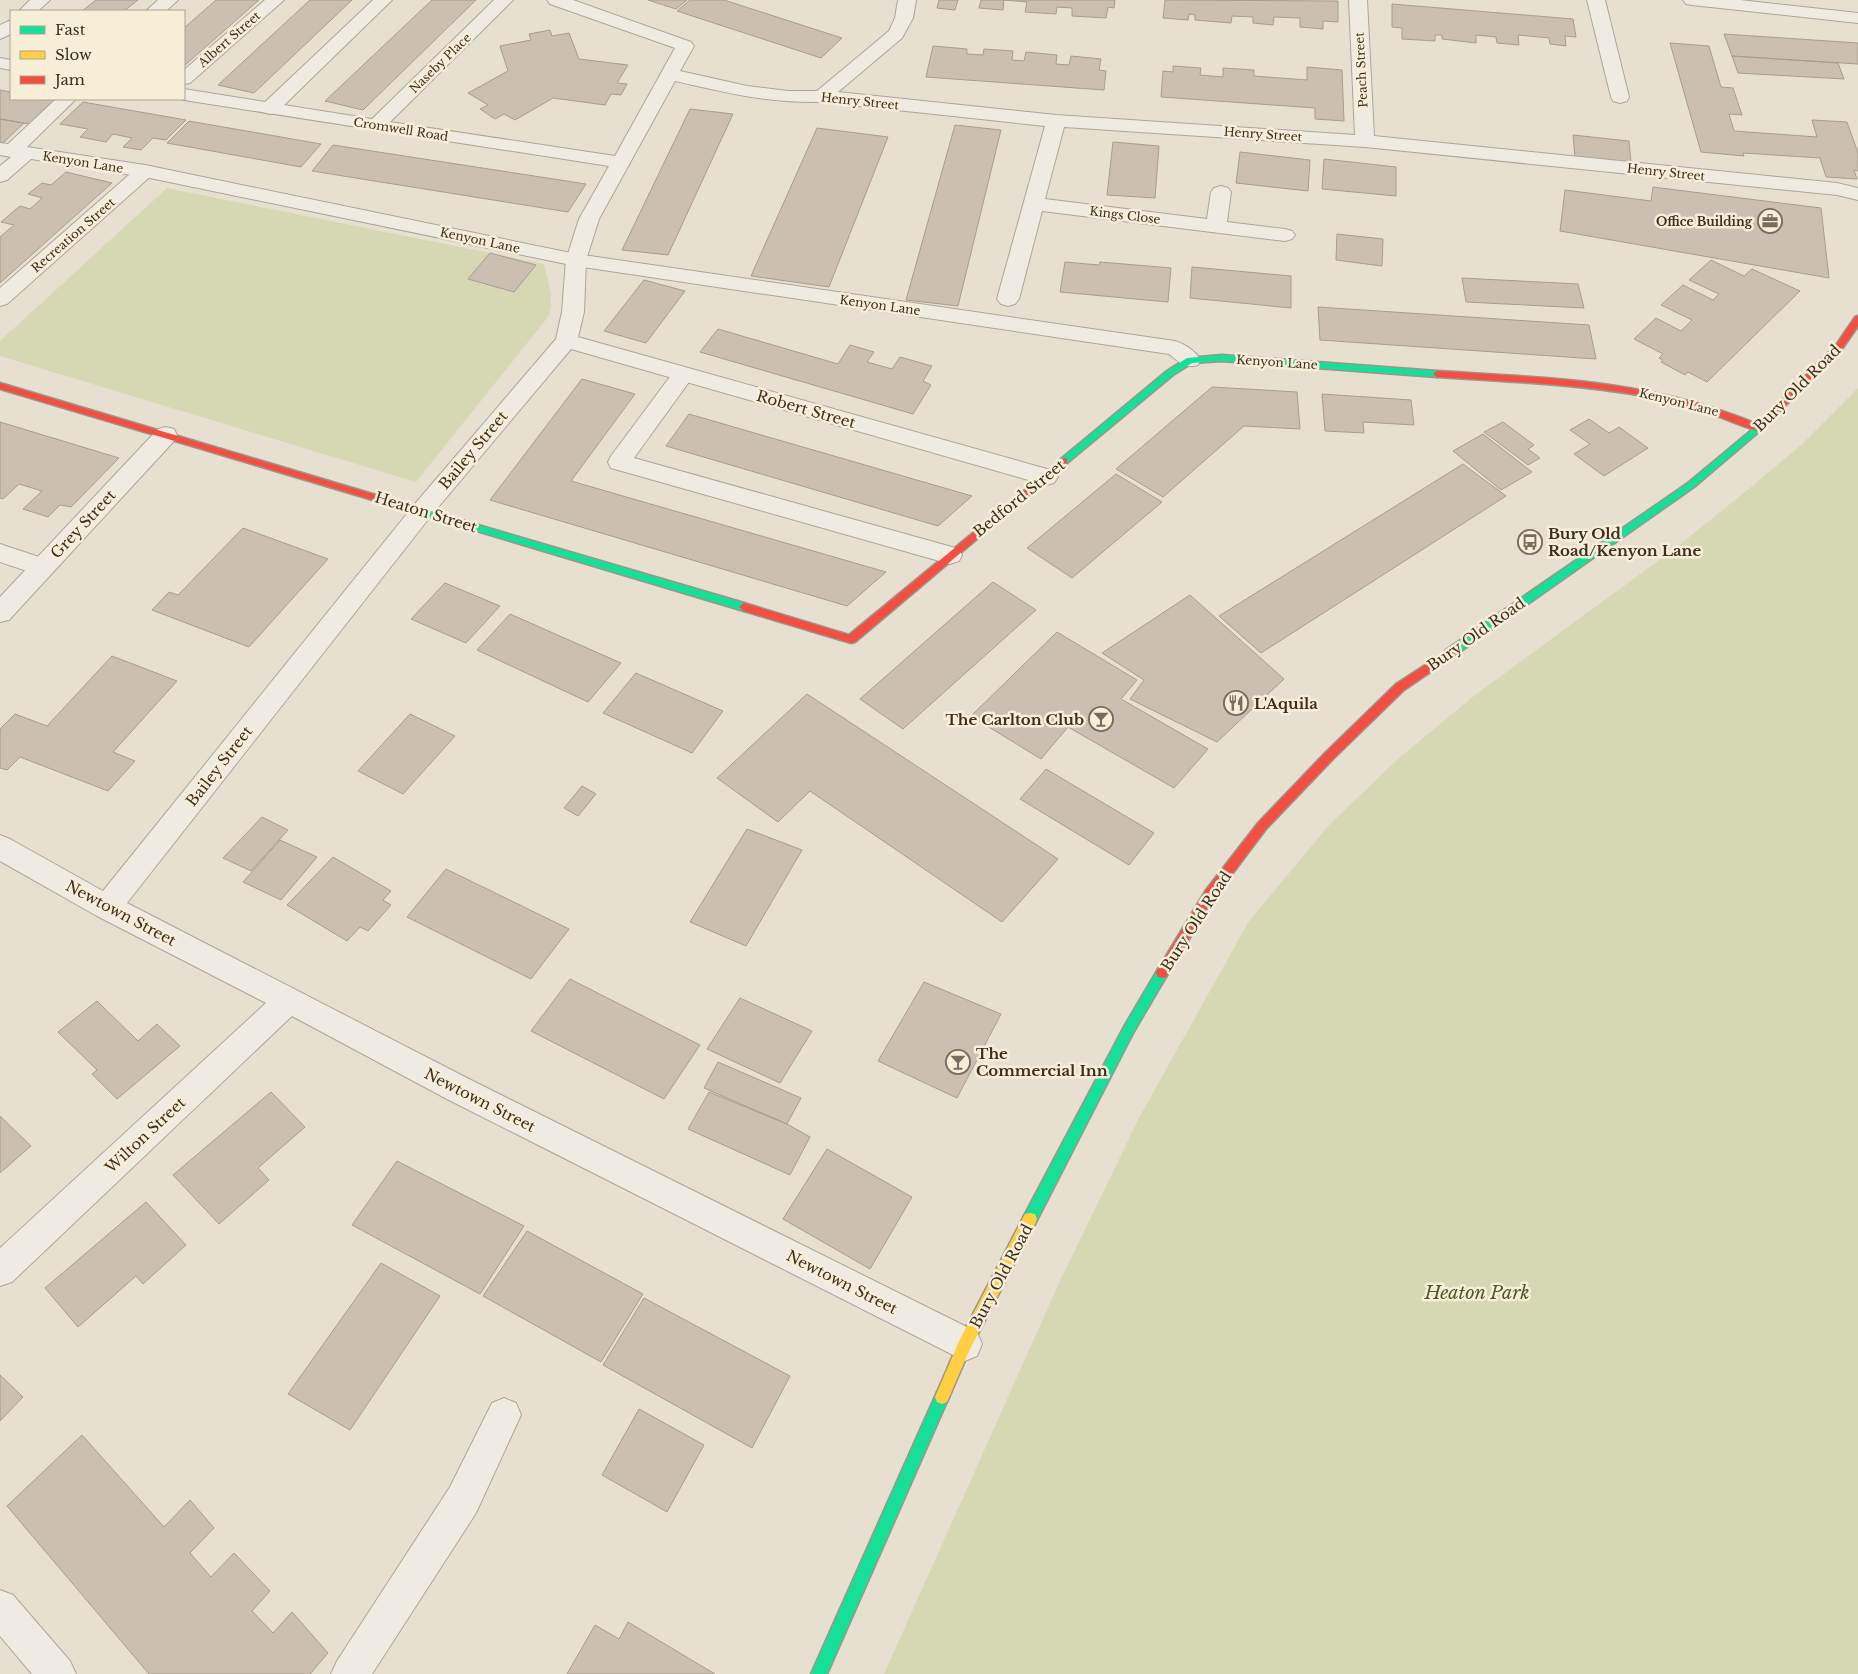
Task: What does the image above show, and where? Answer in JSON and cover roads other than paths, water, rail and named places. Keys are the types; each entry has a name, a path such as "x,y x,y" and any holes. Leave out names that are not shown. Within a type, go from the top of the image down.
{"street":[{"path":"29,10 41,0"},
{"path":"156,10 169,0"},
{"name":"Albert Street","path":"185,78 275,0"},
{"path":"270,108 382,0"},
{"name":"Naseby Place","path":"376,125 504,0"},
{"name":"Bailey Street","path":"107,908 422,511 566,341 573,312 576,260 589,219 685,46 556,0"},
{"path":"822,96 896,34 904,18 907,0"},
{"name":"Peach Street","path":"1358,0 1365,141"},
{"path":"1596,0 1620,97"},
{"path":"1692,0 1858,18"},
{"path":"0,34 10,26"},
{"name":"Henry Street","path":"669,74 747,92 788,97 822,96 1056,121 1365,141 1837,190 1858,194"},
{"name":"Cromwell Road","path":"185,94 619,162"},
{"path":"0,176 13,151 66,100"},
{"path":"1008,300 1056,121"},
{"name":"Kenyon Lane","path":"13,151 145,171 576,260 1175,348 1190,360 1222,358 1623,388 1729,414 1758,428"},
{"name":"Recreation Street","path":"0,299 145,171"},
{"path":"1216,227 1220,192"},
{"name":"Kings Close","path":"1033,204 1285,235"},
{"name":"Bury Old Road","path":"819,1674 965,1344 1129,1030 1210,894 1262,826 1329,756 1400,687 1691,485 1758,428 1839,346 1858,319"},
{"name":"Robert Street","path":"566,341 1046,477"},
{"name":"Bedford Street","path":"851,639 1170,373 1190,360"},
{"path":"683,375 619,462 950,555"},
{"name":"Heaton Street","path":"0,386 851,639"},
{"name":"Grey Street","path":"0,613 166,435"},
{"path":"0,554 42,567"},
{"name":"Newtown Street","path":"0,848 107,908 290,1000 456,1088 965,1344"},
{"name":"Wilton Street","path":"0,1270 290,1000"},
{"path":"350,1674 463,1500 504,1415"},
{"path":"0,1608 57,1674"}],"place":[{"name":"Office Building","path":"1770,221"},
{"name":"Bury Old Road/Kenyon Lane","path":"1530,542"},
{"name":"L'Aquila","path":"1236,703"},
{"name":"The Carlton Club","path":"1101,719"},
{"name":"The Commercial Inn","path":"958,1062"}],"park label":[{"name":"Heaton Park","path":"1477,1293"}]}
